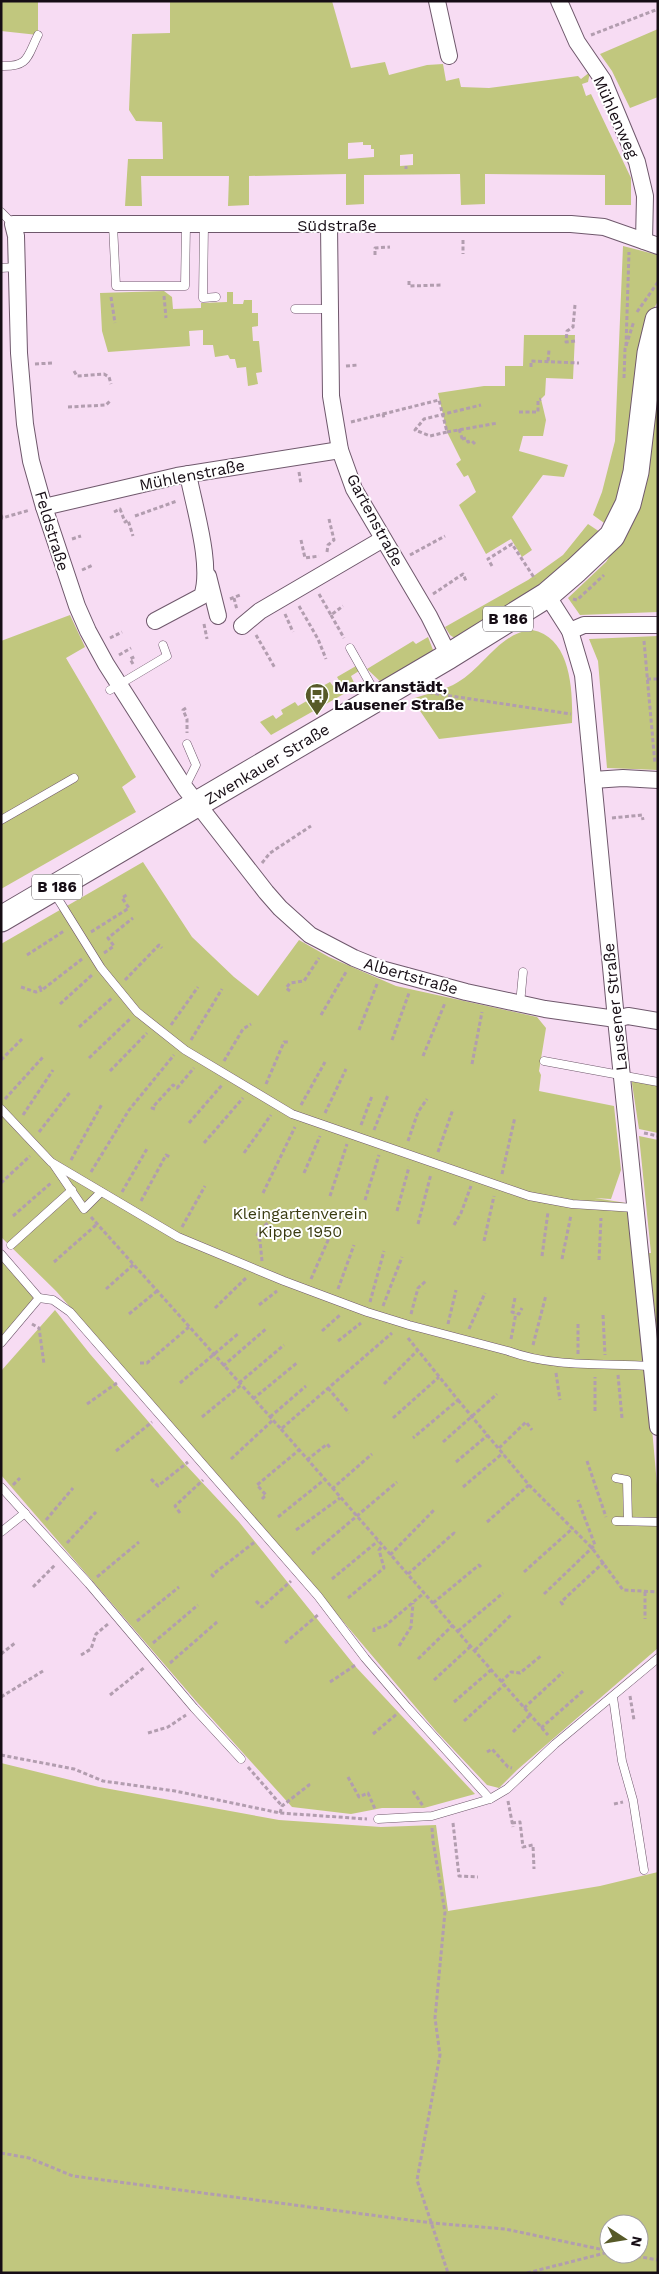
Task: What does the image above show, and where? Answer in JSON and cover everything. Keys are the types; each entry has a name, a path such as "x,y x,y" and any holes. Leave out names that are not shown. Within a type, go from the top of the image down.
{"main road":[{"name":"Zwenkauer Straße","path":"1,919 52,890 191,796 378,698 449,656 538,583 612,536 628,504 636,472 650,353 658,320"}],"street":[{"path":"437,1 449,56"},
{"name":"Mühlenweg","path":"559,1 577,42 603,80 637,162 645,196 644,241"},
{"name":"Südstraße","path":"7,224 571,224 604,227 644,241"},
{"name":"Feldstraße","path":"7,224 16,236 9,268 25,424 31,461 55,545 79,610 114,687 191,796"},
{"name":"Gartenstraße","path":"329,225 331,396 340,450 354,489 420,601 424,619 449,656"},
{"name":"Mühlenstraße","path":"44,507 188,474 340,450"},
{"path":"188,474 218,616"},
{"path":"243,625 260,611 309,583 330,561 382,539"},
{"path":"155,621 202,596 206,586 207,569"},
{"name":"Lausener Straße","path":"538,583 570,631 584,675 621,1075 658,1427"},
{"path":"570,631 584,625 650,625"},
{"path":"593,780 623,778 656,780"},
{"name":"Albertstraße","path":"191,796 280,908 310,935 327,945 381,969 449,988 520,1004 616,1019 628,1016 658,1022"}],"lane":[{"path":"1,66 17,66 24,63 38,35"},
{"path":"1,212 7,224"},
{"path":"113,224 116,286 185,286 186,225"},
{"path":"204,225 203,298 216,298"},
{"path":"295,310 329,309"},
{"path":"114,687 168,656 163,646"},
{"path":"350,648 378,698"},
{"path":"187,744 196,765 191,796"},
{"path":"1,820 74,778"},
{"path":"52,890 93,957 138,1012 183,1048 250,1090 298,1117 473,1179 550,1201 635,1208"},
{"path":"520,1004 523,972"},
{"path":"544,1061 658,1082"},
{"path":"1,1109 30,1141 63,1172 178,1236 284,1281 379,1316 446,1336 508,1351 529,1359 555,1362 651,1366"},
{"path":"63,1172 84,1209 101,1192"},
{"path":"11,1246 72,1190"},
{"path":"1,1254 39,1298 53,1300 70,1312 299,1573 365,1658 490,1800"},
{"path":"1,1343 39,1298"},
{"path":"616,1478 627,1480 628,1521"},
{"path":"1,1487 89,1584 144,1651 240,1759"},
{"path":"1,1532 25,1514"},
{"path":"616,1521 658,1522"},
{"path":"378,1819 432,1816 490,1800 506,1790 555,1744 658,1658"},
{"path":"613,1697 622,1761 633,1800 644,1870"}],"path":[{"path":"577,42 658,9"},
{"path":"624,386 625,349 644,241"},
{"path":"375,255 375,248 390,247"},
{"path":"409,281 409,286 442,286"},
{"path":"625,349 638,309 658,282"},
{"path":"115,323 110,293 116,286"},
{"path":"164,286 166,318"},
{"path":"575,305 573,327 567,331 566,342 575,341"},
{"path":"548,361 549,350"},
{"path":"531,367 531,361 579,363"},
{"path":"74,371 77,376 104,374 109,377 111,384"},
{"path":"519,412 538,412 538,400 541,399"},
{"path":"335,426 384,416 439,400 447,432"},
{"path":"68,407 106,405 110,401"},
{"path":"481,405 424,419 415,430 430,436 498,423"},
{"path":"459,429 463,440 466,438 468,442 472,441 476,445"},
{"path":"135,516 192,496"},
{"path":"1,515 2,518 44,507"},
{"path":"114,512 120,510 125,522 128,520 133,536"},
{"path":"301,540 305,558 330,561 328,545 334,540 329,519"},
{"path":"396,562 445,536"},
{"path":"492,566 488,559 512,544 538,583"},
{"path":"420,601 463,574 466,581"},
{"path":"309,583 331,615 350,648"},
{"path":"309,583 304,594 296,600 318,639 326,659"},
{"path":"331,615 343,606"},
{"path":"243,625 253,630 274,668"},
{"path":"650,625 647,679 656,780"},
{"path":"418,674 431,693 587,717"},
{"path":"647,679 658,679"},
{"path":"186,708 183,710 187,719 187,744"},
{"path":"597,820 642,815 643,820"},
{"path":"254,877 270,853 311,826"},
{"path":"81,939 129,908 122,898 128,894"},
{"path":"21,987 36,992 114,946 108,938 133,918"},
{"path":"27,956 72,924"},
{"path":"290,991 286,988 290,983 304,981 327,945"},
{"path":"79,1026 159,946 162,948"},
{"path":"321,1015 354,958"},
{"path":"60,1004 101,968"},
{"path":"358,1030 381,969"},
{"path":"392,1040 413,979"},
{"path":"165,1034 198,987"},
{"path":"423,1056 449,988"},
{"path":"84,1183 129,1110 183,1048 222,989"},
{"path":"472,1064 485,996"},
{"path":"89,1058 138,1012"},
{"path":"218,1070 243,1029 251,1024"},
{"path":"110,1071 150,1030 156,1027"},
{"path":"1,1060 22,1039"},
{"path":"260,1096 284,1042 289,1042"},
{"path":"1,1102 44,1057"},
{"path":"155,1110 152,1108 173,1085 178,1088 200,1059"},
{"path":"263,1193 325,1062"},
{"path":"304,1174 346,1069"},
{"path":"14,1124 53,1070"},
{"path":"188,1123 229,1076"},
{"path":"204,1143 250,1090"},
{"path":"30,1141 71,1091"},
{"path":"369,1142 388,1095"},
{"path":"330,1196 353,1137 372,1096"},
{"path":"397,1211 418,1112 427,1099"},
{"path":"13,1216 63,1172 102,1104"},
{"path":"244,1153 278,1106"},
{"path":"418,1224 434,1165 453,1109"},
{"path":"116,1201 148,1147"},
{"path":"365,1200 381,1147"},
{"path":"1,1183 38,1149"},
{"path":"134,1212 166,1155 170,1157"},
{"path":"454,1225 461,1213 473,1179"},
{"path":"178,1236 205,1186"},
{"path":"542,1256 550,1201"},
{"path":"562,1259 572,1204"},
{"path":"599,1260 602,1206"},
{"path":"84,1209 96,1225 134,1264 213,1355 280,1428 555,1744"},
{"path":"215,1308 248,1276 259,1270 263,1258 257,1236 259,1230 278,1213"},
{"path":"54,1262 96,1225"},
{"path":"306,1289 328,1238"},
{"path":"334,1300 354,1245"},
{"path":"338,1341 365,1320 384,1251"},
{"path":"379,1316 402,1257"},
{"path":"106,1289 134,1264"},
{"path":"427,1280 418,1288 415,1295 408,1340 530,1485 592,1548 623,1590 658,1592"},
{"path":"259,1305 280,1288 284,1281"},
{"path":"446,1336 456,1290"},
{"path":"129,1314 157,1291"},
{"path":"464,1340 485,1293"},
{"path":"529,1359 546,1295"},
{"path":"515,1298 512,1312 516,1313"},
{"path":"322,1332 344,1312 347,1304"},
{"path":"516,1313 519,1314 522,1308"},
{"path":"508,1351 516,1313"},
{"path":"603,1315 605,1364"},
{"path":"22,1318 39,1328 44,1364"},
{"path":"577,1363 578,1322"},
{"path":"280,1428 393,1331 409,1325"},
{"path":"140,1363 147,1363 189,1327"},
{"path":"223,1366 267,1328"},
{"path":"180,1383 239,1333"},
{"path":"202,1417 284,1345"},
{"path":"384,1384 417,1351"},
{"path":"253,1399 298,1362"},
{"path":"555,1362 560,1400"},
{"path":"595,1364 595,1411"},
{"path":"617,1365 622,1418"},
{"path":"87,1404 125,1376"},
{"path":"393,1418 439,1377"},
{"path":"231,1459 306,1386"},
{"path":"328,1388 349,1413"},
{"path":"443,1442 497,1394"},
{"path":"414,1438 458,1400"},
{"path":"116,1451 159,1415"},
{"path":"499,1448 526,1422 532,1430"},
{"path":"456,1462 488,1435"},
{"path":"308,1460 327,1444 331,1449"},
{"path":"262,1499 266,1496 258,1485 299,1450"},
{"path":"463,1487 503,1453"},
{"path":"332,1489 372,1454"},
{"path":"151,1480 158,1486 195,1455"},
{"path":"587,1460 607,1520 616,1521"},
{"path":"180,1513 175,1506 210,1472"},
{"path":"278,1517 324,1480"},
{"path":"312,1554 397,1482"},
{"path":"487,1522 530,1485"},
{"path":"38,1528 73,1488"},
{"path":"296,1530 340,1498"},
{"path":"544,1594 595,1545 578,1500"},
{"path":"390,1555 434,1510"},
{"path":"59,1551 96,1512"},
{"path":"524,1572 573,1528"},
{"path":"214,1577 212,1575 263,1533"},
{"path":"408,1574 454,1533 455,1535"},
{"path":"332,1579 378,1541"},
{"path":"89,1584 139,1542"},
{"path":"348,1598 384,1568 379,1550 382,1546"},
{"path":"33,1588 65,1558"},
{"path":"563,1605 561,1602 604,1562"},
{"path":"433,1603 479,1565 481,1567"},
{"path":"256,1601 262,1607 299,1573"},
{"path":"127,1630 179,1587"},
{"path":"374,1632 374,1629 385,1626 424,1592"},
{"path":"645,1592 645,1619"},
{"path":"458,1631 503,1593"},
{"path":"399,1646 411,1627 413,1603"},
{"path":"144,1651 198,1604"},
{"path":"285,1643 327,1607"},
{"path":"474,1650 512,1614"},
{"path":"81,1655 91,1649 96,1634 116,1616"},
{"path":"162,1670 217,1622"},
{"path":"418,1659 453,1625"},
{"path":"1,1654 15,1643"},
{"path":"434,1680 471,1646"},
{"path":"464,1721 511,1672 520,1673 542,1656"},
{"path":"330,1682 365,1658"},
{"path":"110,1695 152,1660"},
{"path":"454,1702 491,1670"},
{"path":"1,1697 43,1671"},
{"path":"524,1708 563,1672"},
{"path":"627,1684 634,1720"},
{"path":"541,1728 583,1691"},
{"path":"373,1734 407,1707"},
{"path":"148,1733 168,1727 194,1708"},
{"path":"513,1732 530,1716"},
{"path":"487,1752 492,1749 508,1767 524,1773"},
{"path":"1,1755 74,1769 103,1781 175,1791 280,1813 317,1817 378,1819 368,1793 359,1797 348,1776"},
{"path":"240,1759 282,1806"},
{"path":"280,1813 282,1806 309,1784 307,1782"},
{"path":"506,1790 513,1825 520,1822 523,1847 533,1845 534,1869"},
{"path":"450,1811 459,1876 478,1877"},
{"path":"432,1816 433,1842 445,1912 435,2018 440,2055 417,2180 448,2273"},
{"path":"1,2154 29,2158 73,2176 432,2223 505,2229 599,2250"},
{"path":"527,2273 599,2255"}],"green space":[{"path":"1,1 38,1 38,35 1,31"},
{"path":"170,1 332,1 351,68 385,62 389,75 427,65 443,64 446,81 459,78 461,87 489,88 578,76 581,79 590,72 588,82 582,84 586,96 591,94 631,178 631,205 605,205 605,175 485,174 485,204 461,205 460,174 364,175 364,204 346,205 346,174 249,176 249,205 228,206 229,176 141,176 142,206 125,206 128,159 163,159 162,122 136,121 129,110 132,34 170,33","holes":["363,142 363,145 371,145 371,149 374,149 374,157 348,159 348,143","413,154 413,165 400,166 400,155"]},
{"path":"658,29 658,97 630,108 612,71 600,54"},
{"path":"623,246 658,255 658,301 648,320 629,467 607,525 593,515 602,492 615,441"},
{"path":"164,291 172,297 173,309 201,308 201,303 227,302 227,292 233,292 233,304 243,304 244,300 252,300 252,313 258,313 258,326 252,327 253,341 259,341 262,372 256,373 258,384 248,386 246,367 237,368 235,359 230,359 228,355 215,357 213,345 203,345 203,330 189,331 190,346 108,352 102,331 100,293"},
{"path":"524,335 575,335 573,379 546,378 545,395 541,399 546,420 543,436 523,436 519,451 568,465 564,477 543,475 512,517 532,550 522,557 511,539 486,554 459,505 476,492 468,475 464,477 456,464 461,460 447,432 438,393 484,386 505,386 505,366 523,366"},
{"path":"658,382 658,612 580,615 568,598 606,562 622,537"},
{"path":"588,524 600,532 568,568 456,639 450,635 445,627 528,580 563,555"},
{"path":"70,615 85,647 66,658 136,777 122,787 136,812 1,889 1,641"},
{"path":"532,630 545,635 555,643 562,654 570,681 572,723 439,739 412,699 453,685 473,671 510,637 520,632"},
{"path":"658,636 658,770 607,768 598,661 589,639"},
{"path":"428,637 435,655 382,683 367,669 413,641 416,644"},
{"path":"356,666 359,671 351,676 356,687 271,735 260,722 273,715 276,719 283,714 281,710 295,702 298,706 312,698 310,693 330,682 333,686 340,682 337,677"},
{"name":"Kleingartenverein Kippe 1950","path":"143,862 192,937 234,977 258,996 299,940 329,957 396,986 537,1017 546,1028 539,1071 541,1075 539,1091 614,1106 621,1170 611,1199 595,1198 626,1203 628,1213 633,1214 658,1496 658,1648 517,1770 499,1788 487,1785 436,1731 263,1527 56,1291 1,1237 1,944"},
{"path":"631,1077 658,1082 658,1133 639,1129"},
{"path":"639,1136 658,1140 658,1338 648,1253 651,1253"},
{"path":"1,1254 39,1298 1,1342"},
{"path":"55,1310 90,1354 185,1464 239,1522 355,1666 475,1794 424,1808 382,1808 351,1814 292,1807 196,1701 1,1475 1,1371"},
{"path":"1,1763 99,1787 279,1820 381,1827 436,1825 448,1911 600,1886 658,1872 658,2273 1,2273"}],"place":[{"name":"Markranstädt, Lausener Straße","path":"317,716"}]}
